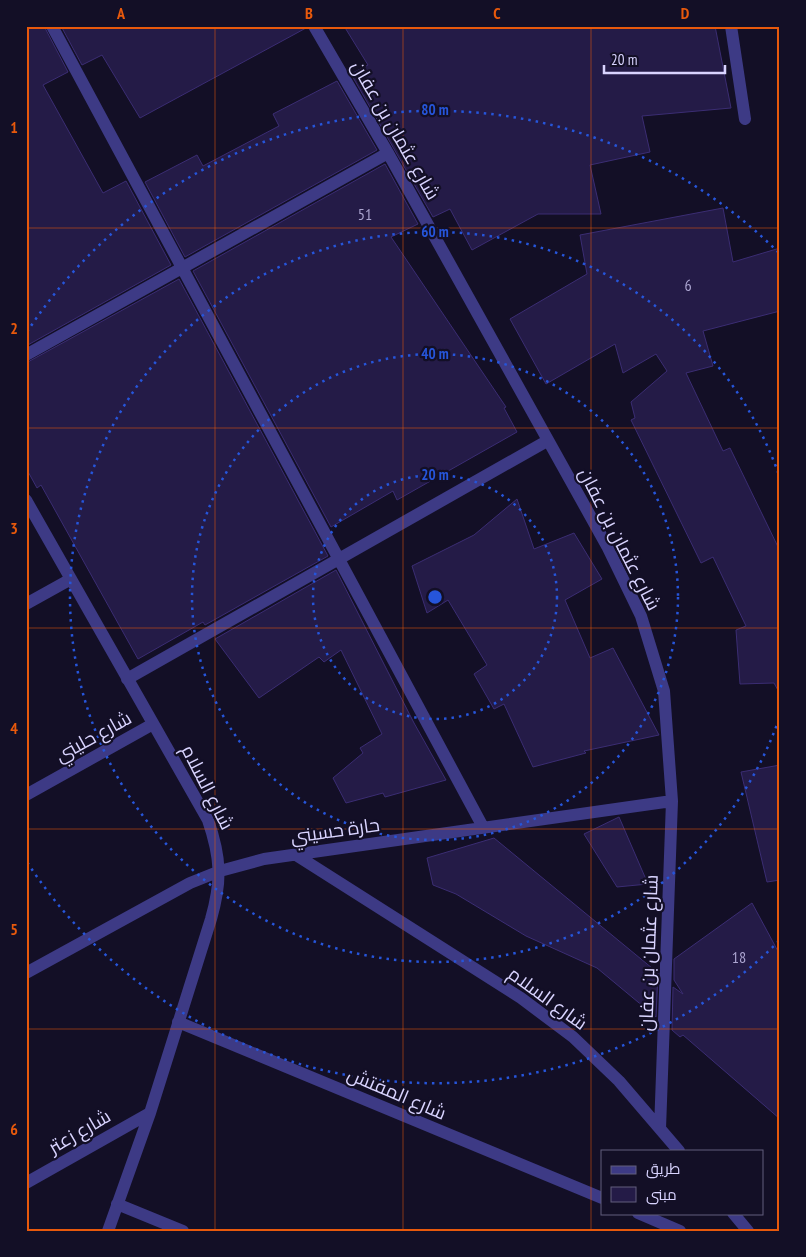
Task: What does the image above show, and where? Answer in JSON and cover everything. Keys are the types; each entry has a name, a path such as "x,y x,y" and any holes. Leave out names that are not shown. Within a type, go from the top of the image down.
{"street":[{"path":"52,26 483,827"},
{"name":"شارع عثمان بن عفان","path":"314,26 388,153 625,581 654,653 664,691 672,801 660,1130"},
{"path":"731,26 746,119"},
{"path":"26,355 388,153"},
{"path":"127,679 547,441"},
{"name":"شارع السلام","path":"26,500 208,820 216,845 220,871 218,896 150,1113 108,1231"},
{"path":"26,604 71,579"},
{"name":"شارع حليني","path":"26,795 153,724"},
{"name":"حارة حسيني","path":"26,973 182,887 220,871 264,859 672,801"},
{"name":"شارع السلام","path":"296,855 536,1009 573,1037 619,1081 678,1150"},
{"name":"شارع المفتش","path":"178,1022 601,1198"},
{"name":"شارع زعتر","path":"26,1183 150,1113"},
{"path":"118,1204 183,1231"},
{"path":"640,1214 680,1231"},
{"path":"733,1214 748,1231"}],"building":[{"path":"26,26 44,26 68,72 43,85 103,193 126,181 171,265 26,346"},
{"path":"61,26 306,26 306,28 140,118 102,55 82,65"},
{"path":"344,26 715,26 731,108 642,116 650,152 590,165 601,214 538,214 472,250 450,209 433,217 351,74 368,65"},
{"path":"337,81 377,150 185,257 145,182 197,155 203,166 279,126 273,114"},
{"path":"385,164 418,224 391,237 506,407 504,408 517,432 397,500 393,491 331,527 193,271"},
{"path":"723,208 733,262 780,248 780,311 703,331 713,366 686,373 723,451 730,448 780,551 780,694 774,683 740,684 736,630 746,626 713,557 701,563 631,420 635,418 631,402 667,371 656,354 623,373 615,344 546,384 510,319 587,274 580,235"},
{"path":"179,279 328,556 205,625 203,622 138,659 41,485 37,488 26,468 26,363"},
{"path":"517,499 534,549 574,533 602,579 565,600 590,658 613,648 659,735 584,751 586,753 533,767 504,704 494,709 474,674 487,665 448,600 427,613 412,566 474,535"},
{"path":"336,570 414,723 446,780 385,797 383,793 346,803 333,778 363,753 360,748 382,734 341,650 324,662 319,657 259,698 215,639"},
{"path":"780,765 780,880 767,882 741,772"},
{"path":"619,817 648,884 617,887 584,834"},
{"path":"494,838 658,973 656,1017 597,968 526,936 456,894 433,885 427,858"},
{"path":"752,903 780,955 780,1119 683,1035 680,1037 672,1030 673,987 683,994 674,980 674,959"}]}
